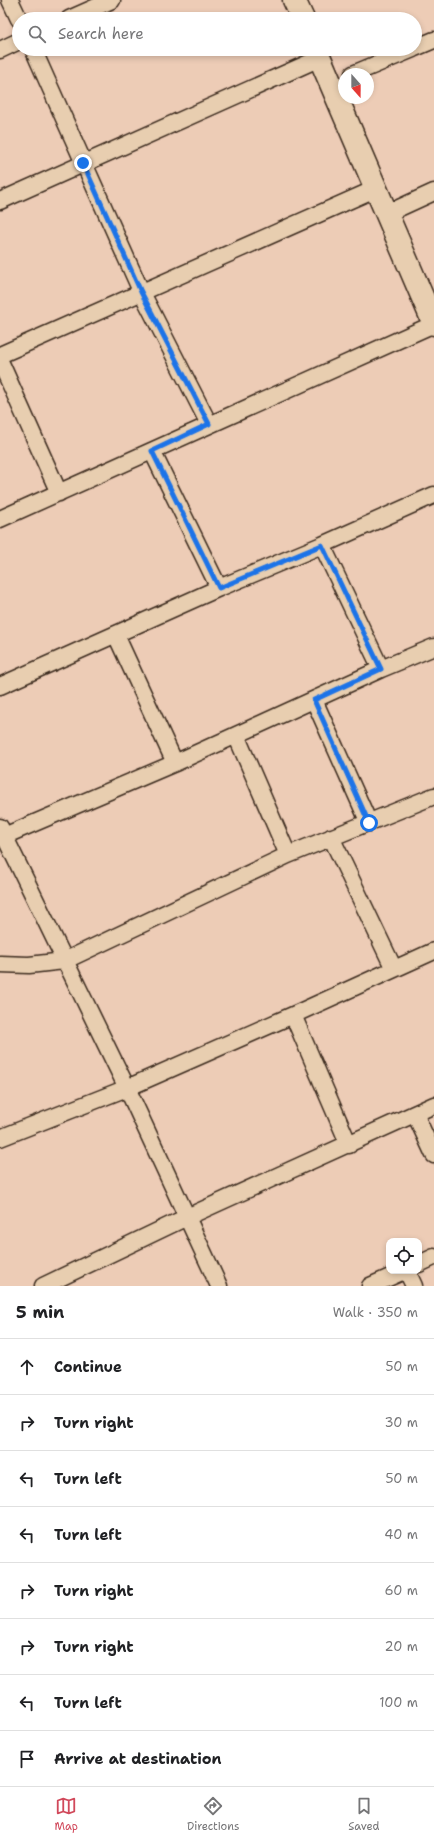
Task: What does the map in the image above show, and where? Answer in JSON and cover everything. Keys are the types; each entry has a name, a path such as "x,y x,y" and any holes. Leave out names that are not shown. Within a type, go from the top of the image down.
{"street":[{"path":"10,0 16,12"},
{"path":"85,12 112,0"},
{"path":"294,0 300,12"},
{"path":"422,45 434,40"},
{"path":"0,50 12,44"},
{"path":"36,56 141,292 209,424"},
{"path":"0,201 314,56"},
{"path":"320,56 338,80"},
{"path":"368,68 397,56"},
{"path":"0,519 434,324 375,189 346,104"},
{"path":"0,355 375,189"},
{"path":"386,214 434,192"},
{"path":"0,361 59,493"},
{"path":"152,451 219,588"},
{"path":"0,686 219,588 322,545 434,495"},
{"path":"322,545 381,669"},
{"path":"116,635 175,763"},
{"path":"218,1286 127,1088 2,832 175,763 381,669 434,647"},
{"path":"314,700 369,823"},
{"path":"236,735 288,855"},
{"path":"0,964 29,965 64,961 288,855 434,796"},
{"path":"331,837 394,968"},
{"path":"0,1138 127,1088 434,951"},
{"path":"293,1015 349,1145"},
{"path":"50,1284 187,1217 349,1145 434,1105"},
{"path":"415,1114 434,1155"},
{"path":"422,1263 434,1257"},
{"path":"370,1286 399,1274"},
{"path":"408,1274 414,1286"}],"route":[{"path":"83,163 141,292 209,424 152,451 219,588 322,545 381,669 314,700 369,823"}]}
